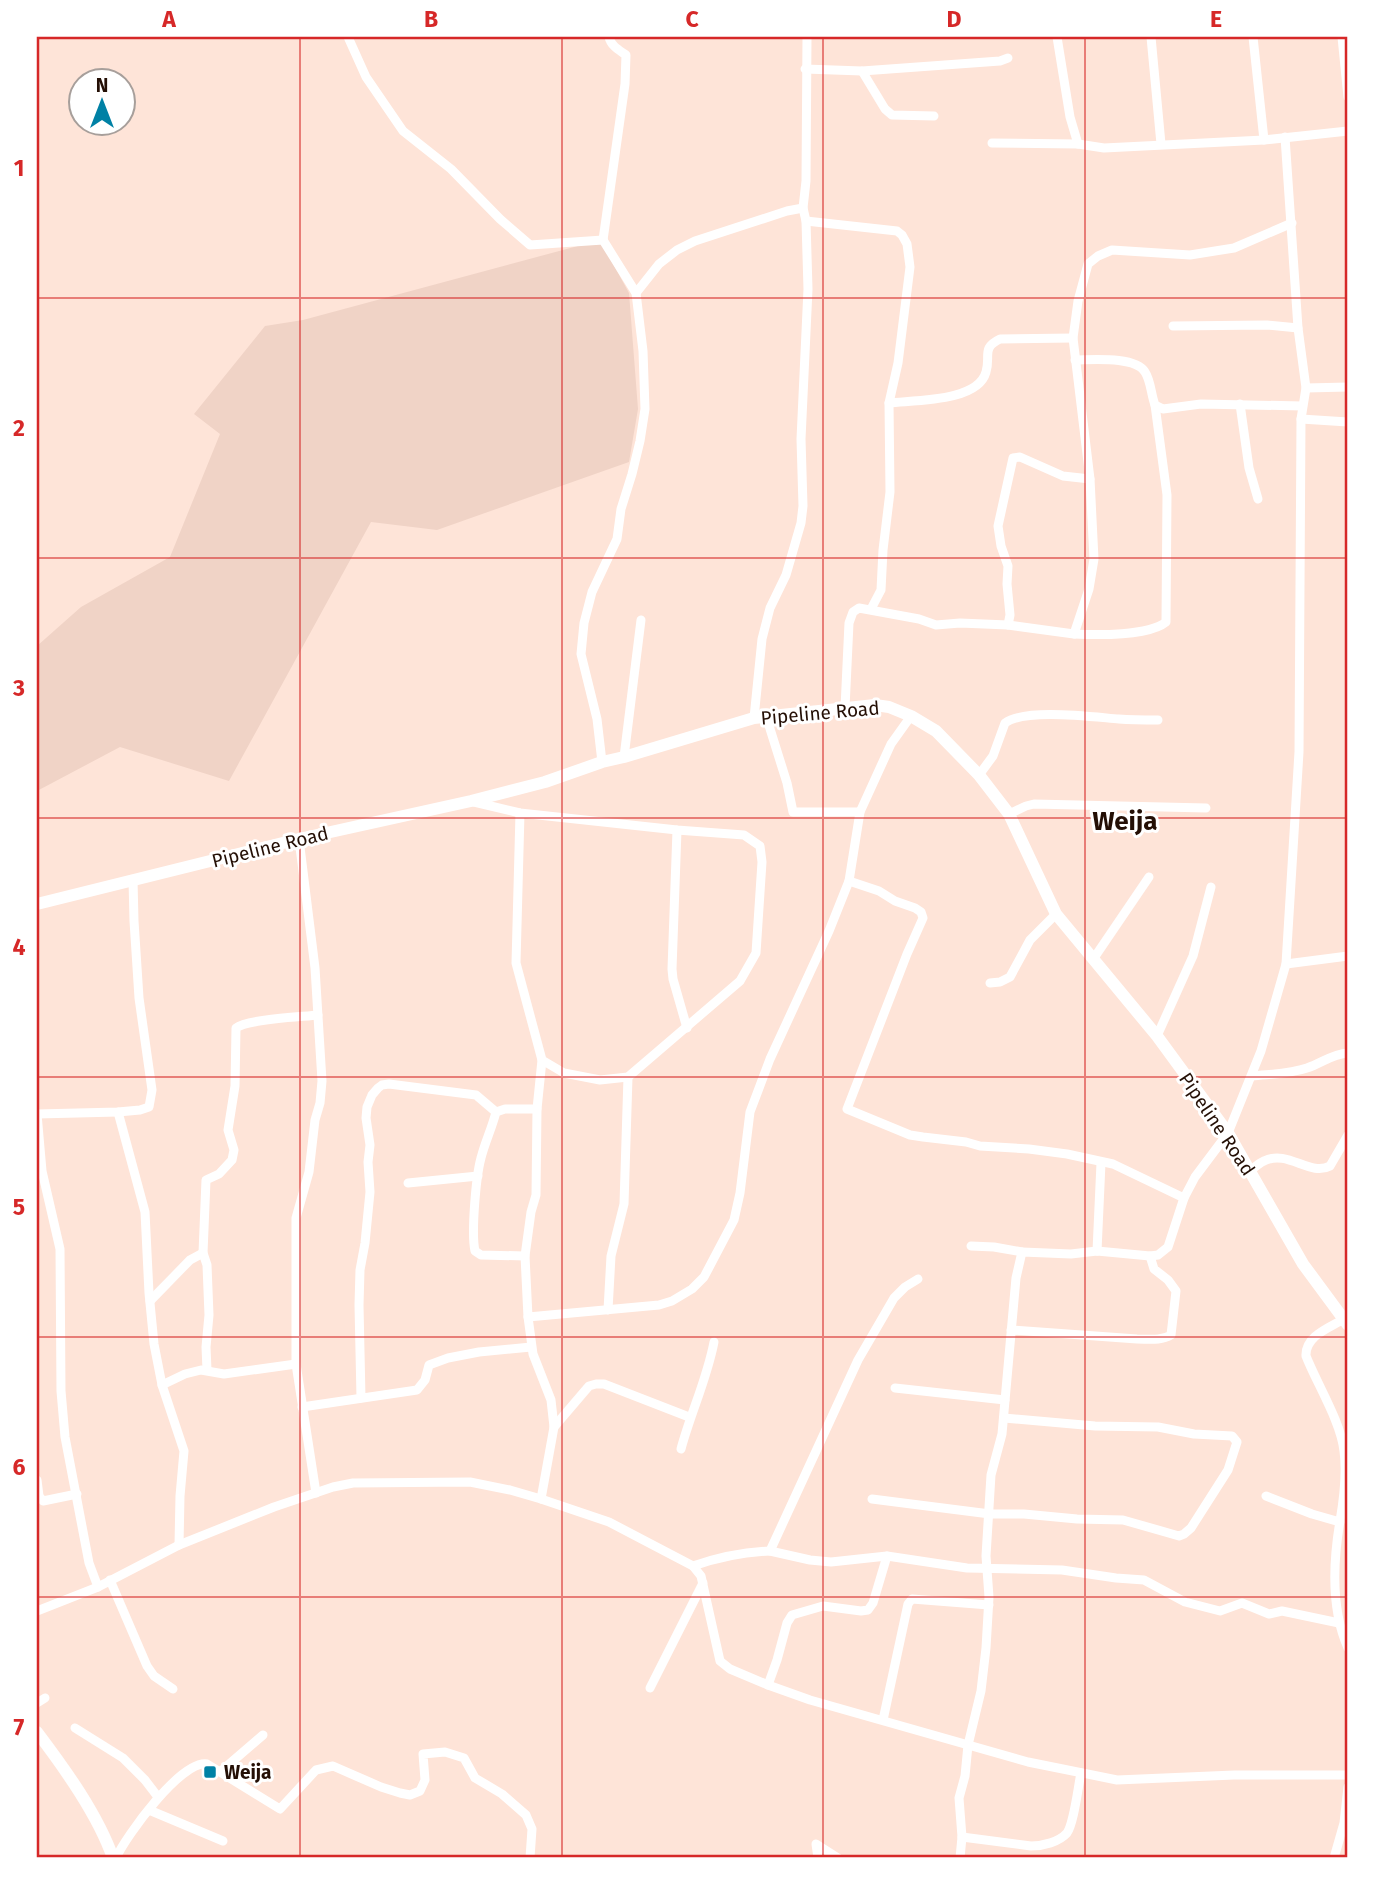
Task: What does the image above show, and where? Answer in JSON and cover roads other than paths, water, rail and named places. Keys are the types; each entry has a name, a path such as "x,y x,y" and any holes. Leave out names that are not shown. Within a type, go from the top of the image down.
{"street":[{"path":"348,37 366,77 403,131 451,169 530,245 603,240"},
{"path":"602,762 597,719 581,654 584,623 592,592 617,539 621,509 640,441 645,410 643,351 636,293 603,240 625,84 626,55 617,49 609,37"},
{"path":"807,37 806,181 803,208 806,221 808,289 801,439 803,506 801,523 786,575 770,608 762,639 760,717 788,783 793,812 860,813"},
{"path":"1057,37 1070,117 1078,144"},
{"path":"1151,37 1161,144"},
{"path":"1253,37 1264,140"},
{"path":"1342,37 1348,97"},
{"path":"806,69 862,71 1000,61 1008,58"},
{"path":"862,71 885,109 892,115 934,116"},
{"path":"992,143 1078,144 1104,148 1264,140 1348,131"},
{"path":"971,1246 1022,1252 1071,1254 1097,1251 1150,1256 1158,1255 1168,1247 1184,1198 1195,1177 1228,1133 1252,1076 1286,964 1299,752 1301,419 1306,388 1298,328 1285,137"},
{"path":"636,293 659,264 695,240 803,208"},
{"path":"806,221 897,231 907,244 910,267 906,307 889,403 890,492 881,590 872,609"},
{"path":"1074,634 1090,589 1094,559 1090,479 1073,338 1082,283 1088,264 1112,250 1190,255 1234,248 1292,223"},
{"path":"1174,326 1267,325 1298,328"},
{"path":"889,403 958,395 969,391 981,381 986,372 987,351 991,344 1000,339 1073,338"},
{"path":"845,708 849,623 853,612 859,608 919,619 936,625 960,622 1008,625 1074,634 1126,633 1160,626 1166,622 1167,495 1155,405 1147,374 1137,365 1117,360 1075,360"},
{"path":"1306,388 1348,387"},
{"path":"1240,404 1249,468 1258,499"},
{"path":"1155,405 1163,410 1190,405 1302,406"},
{"path":"1301,419 1348,422"},
{"path":"1008,625 1008,566 1000,546 998,526 1013,458 1020,457 1063,476 1090,479"},
{"path":"624,757 641,620"},
{"name":"Pipeline Road","path":"37,904 545,782 602,762 760,717 875,705 888,707 936,730 979,775 1009,814 1056,914 1157,1036 1228,1133 1303,1264 1346,1322"},
{"path":"979,775 993,756 1005,723 1014,718 1056,714 1158,720"},
{"path":"528,1317 659,1306 692,1290 704,1277 734,1220 750,1112 770,1059 849,881 860,813 891,744 911,716"},
{"path":"471,801 520,813 744,835 760,846 762,862 757,953 740,981 628,1077 600,1080 564,1073 542,1060"},
{"path":"1009,814 1034,804 1206,808"},
{"path":"520,813 516,963 542,1060 537,1109 536,1195 531,1212 526,1256 528,1317 531,1347 551,1400 554,1427 541,1499"},
{"path":"677,830 672,969 687,1028"},
{"path":"299,839 315,968 321,1091 307,1181 296,1218 296,1364 316,1493"},
{"path":"1094,958 1149,877"},
{"path":"98,1587 89,1563 65,1437 61,1391 60,1249 42,1171 37,1114 118,1112 149,1107 152,1090 139,998 133,880"},
{"path":"849,881 879,891 895,901 915,908 921,912 923,918 847,1109 910,1135 980,1146 1067,1154 1113,1164 1184,1198"},
{"path":"1157,1036 1194,956 1211,887"},
{"path":"990,983 1010,977 1030,940 1056,914"},
{"path":"1286,964 1348,956"},
{"path":"207,1370 209,1315 207,1265 203,1253 206,1180 219,1174 232,1160 234,1150 228,1130 234,1086 236,1028 252,1022 318,1015"},
{"path":"1252,1076 1309,1068 1335,1055 1348,1053"},
{"path":"608,1310 611,1256 624,1204 628,1077"},
{"path":"361,1398 360,1270 370,1192 370,1145 366,1118 372,1095 382,1085 389,1084 466,1093 482,1098 496,1112"},
{"path":"496,1112 505,1109 537,1109"},
{"path":"118,1112 145,1212 154,1344 162,1385 184,1451 179,1545"},
{"path":"496,1112 478,1176 475,1251 481,1255 526,1256"},
{"path":"1250,1171 1274,1157 1316,1169 1326,1169 1348,1135"},
{"path":"1097,1251 1101,1163"},
{"path":"408,1183 478,1176"},
{"path":"960,1858 962,1838 959,1798 985,1667 989,1605 986,1556 991,1475 1002,1434 1016,1278 1022,1252"},
{"path":"150,1301 190,1259 203,1253"},
{"path":"1011,1330 1137,1339 1167,1338 1171,1335 1176,1291 1168,1280 1154,1269 1150,1256"},
{"path":"770,1550 858,1360 894,1298 918,1279"},
{"path":"1346,1322 1315,1336 1308,1342 1306,1356 1340,1433 1344,1451 1345,1498 1340,1522 1335,1588 1340,1630 1348,1648"},
{"path":"681,1449 689,1417 709,1367 714,1342"},
{"path":"302,1407 417,1390 425,1380 429,1365 479,1352 531,1347"},
{"path":"162,1385 194,1371 207,1370 224,1374 296,1364"},
{"path":"554,1427 589,1386 596,1384 604,1384 689,1417"},
{"path":"895,1388 1005,1400"},
{"path":"872,1499 990,1514 1122,1520 1179,1536 1191,1528 1228,1470 1237,1442 1232,1436 1224,1434 1194,1434 1158,1427 1095,1426 1004,1418"},
{"path":"37,1479 43,1501 77,1494"},
{"path":"37,1611 98,1587 179,1545 316,1493 354,1483 470,1482 541,1499 609,1522 693,1566 703,1583 720,1661 730,1669 810,1700 1028,1762 1118,1780 1234,1775 1348,1775"},
{"path":"1266,1496 1340,1522"},
{"path":"693,1566 743,1552 770,1550 797,1559 831,1562 887,1556 967,1568 1062,1570 1144,1580 1185,1602 1220,1611 1242,1604 1269,1614 1282,1611 1339,1623"},
{"path":"768,1685 778,1660 787,1623 792,1615 823,1606 868,1610 887,1556"},
{"path":"110,1580 147,1666 154,1676 173,1689"},
{"path":"650,1688 703,1583"},
{"path":"883,1720 908,1604 912,1599 989,1605"},
{"path":"75,1728 123,1758 158,1797"},
{"path":"37,1732 87,1806 114,1858"},
{"path":"220,1772 263,1735"},
{"path":"114,1858 158,1797 187,1771 201,1763 207,1763 280,1809 316,1770 333,1766 381,1787 410,1795 420,1791 425,1780 423,1754 445,1752 464,1758 475,1778 502,1794 526,1815 532,1829 530,1858"},
{"path":"962,1838 1040,1846 1060,1838 1068,1832 1073,1817 1081,1773"},
{"path":"1334,1858 1344,1823 1348,1787"},
{"path":"149,1810 223,1841"},
{"path":"818,1858 816,1844 838,1858"}],"place":[{"name":"Weija","path":"210,1772"}],"district":[{"name":"Weija","path":"1125,821"}]}
